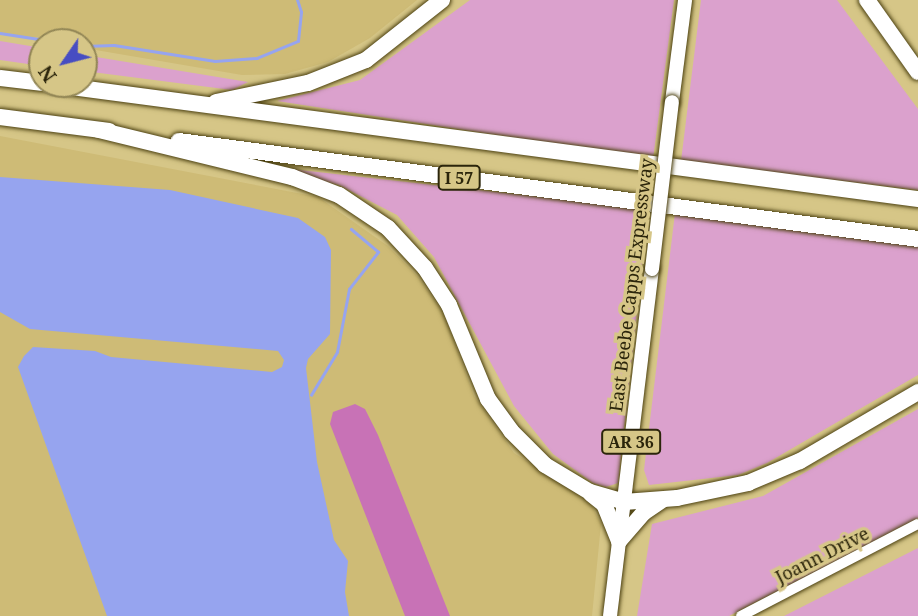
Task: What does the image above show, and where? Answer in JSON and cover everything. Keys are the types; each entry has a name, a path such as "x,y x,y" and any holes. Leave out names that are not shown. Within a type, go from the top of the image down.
{"highway":[{"path":"203,105 308,83 366,60 442,0"},
{"path":"867,0 918,72"},
{"path":"0,78 28,81"},
{"name":"I 57","path":"98,91 918,199"},
{"name":"I 57","path":"0,117 918,239"},
{"path":"99,130 292,177 339,195 388,228 425,268 449,305 488,399 511,431 545,465 590,492 604,504 619,541 643,513 665,499"},
{"path":"590,492 624,502 665,499 748,483 918,393"}],"main road":[{"name":"East Beebe Capps Expressway","path":"610,616 685,0"}],"street":[{"name":"Joann Drive","path":"741,616 918,524"}],"shaded area":[{"path":"0,0 417,0 370,38 328,62 285,74 242,75 98,50 98,28 28,28 28,37 0,34"},
{"path":"470,0 674,0 653,159 277,101 360,80"},
{"path":"701,0 837,0 918,109 918,190 681,161"},
{"path":"0,41 28,46 28,64 0,60"},
{"path":"98,57 248,82 232,90 98,73"},
{"path":"0,136 318,197 388,246 418,277 444,314 474,396 514,453 590,502 601,524 592,616 0,616"},
{"path":"255,165 648,209 618,483 606,487 593,483 553,454 514,406 434,257 397,215 339,185"},
{"path":"675,213 918,245 918,375 767,463 738,475 649,485 644,470"},
{"path":"355,404 365,409 378,435 450,616 405,616 330,424 333,412"},
{"path":"918,409 918,518 729,616 637,616 652,524 763,496"},
{"path":"918,548 918,616 784,616"}],"water":[{"path":"0,177 170,190 298,218 325,237 331,250 330,334 308,359 306,368 317,462 334,540 348,561 345,592 349,616 107,616 18,367 24,356 33,347 95,351 111,357 272,372 282,367 284,360 278,351 30,329 0,312"}],"waterway":[{"path":"98,46 114,45 215,61 257,58 298,41 301,12 297,0"},
{"path":"0,33 28,37"},
{"path":"311,395 337,352 349,289 378,252 351,229"}]}
